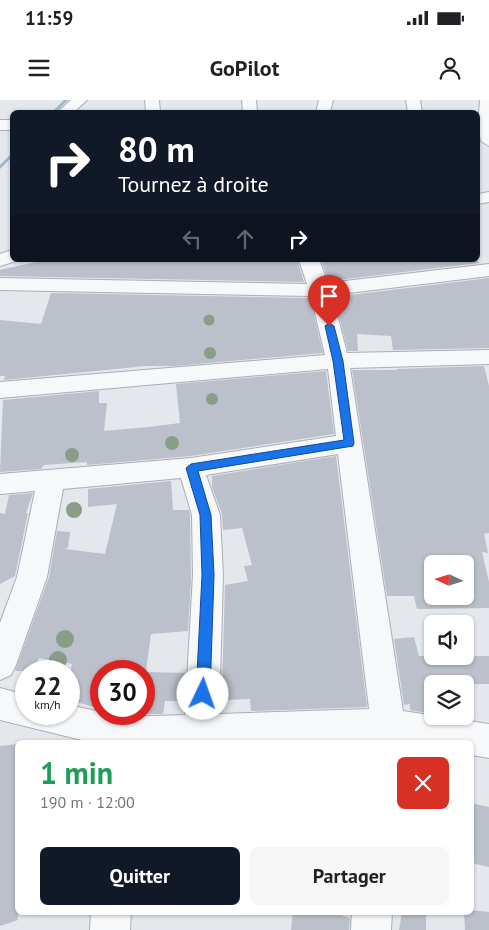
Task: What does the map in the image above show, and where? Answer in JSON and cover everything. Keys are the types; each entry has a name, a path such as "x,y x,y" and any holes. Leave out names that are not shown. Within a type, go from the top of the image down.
{"street":[{"path":"68,110 80,100"},
{"path":"486,100 484,125 489,141"},
{"path":"310,262 320,290 338,361 388,734"},
{"path":"0,284 320,290 489,270"},
{"path":"0,390 338,361 488,360"},
{"path":"0,484 191,468 349,443"},
{"path":"191,468 206,515 208,575 201,733"},
{"path":"0,665 32,577 51,480"},
{"path":"0,704 15,708"},
{"path":"77,725 123,738 201,733 388,734 489,741"},
{"path":"110,930 112,915"},
{"path":"371,930 372,915"}],"building":[{"path":"36,262 298,262 304,282 0,276 0,270"},
{"path":"322,262 479,263 329,281"},
{"path":"489,278 489,348 393,350 391,336 357,334 358,351 348,351 334,297"},
{"path":"51,293 310,298 323,353 174,366 146,366 4,380 5,376 0,376 0,320 41,324"},
{"path":"484,366 489,386 489,533 484,534 488,553 482,552 489,582 489,608 417,609 414,596 387,596 352,370"},
{"path":"326,371 334,434 191,456 87,465 87,462 44,465 41,469 0,472 3,400 99,391 99,403 107,403 104,431 180,423 176,384"},
{"path":"336,456 367,707 251,711 250,699 225,700 225,687 222,687 225,585 248,581 244,566 252,565 242,528 223,530 222,514 212,487 212,476"},
{"path":"171,481 173,510 189,510 190,515 191,581 188,631 151,634 147,660 90,660 90,706 80,703 80,660 39,658 38,660 19,660 49,577 57,531 70,532 68,548 65,549 105,554 117,504 88,507 88,489"},
{"path":"33,493 26,513 28,513 15,576 0,584 0,513 5,514 9,495"},
{"path":"414,637 419,656 424,656 424,665 474,665 474,656 489,656 489,684 474,684 474,675 424,675 424,713 410,710 410,704 404,705 394,639"},
{"path":"155,672 186,673 184,701 165,701 163,714 155,714"},
{"path":"15,744 15,915 18,915 18,920 0,926 0,746"},
{"path":"474,804 489,807 489,867 474,864"},
{"path":"474,910 489,912 489,930 465,930 464,915 474,915"},
{"path":"293,915 340,915 350,918 349,930 291,930"},
{"path":"402,915 426,915 426,930 399,930"}],"waterway":[{"path":"56,110 66,100"},
{"path":"0,168 10,157"}],"route":[{"path":"203,694 208,575 206,515 191,468 349,443 338,361 329,326"}]}
